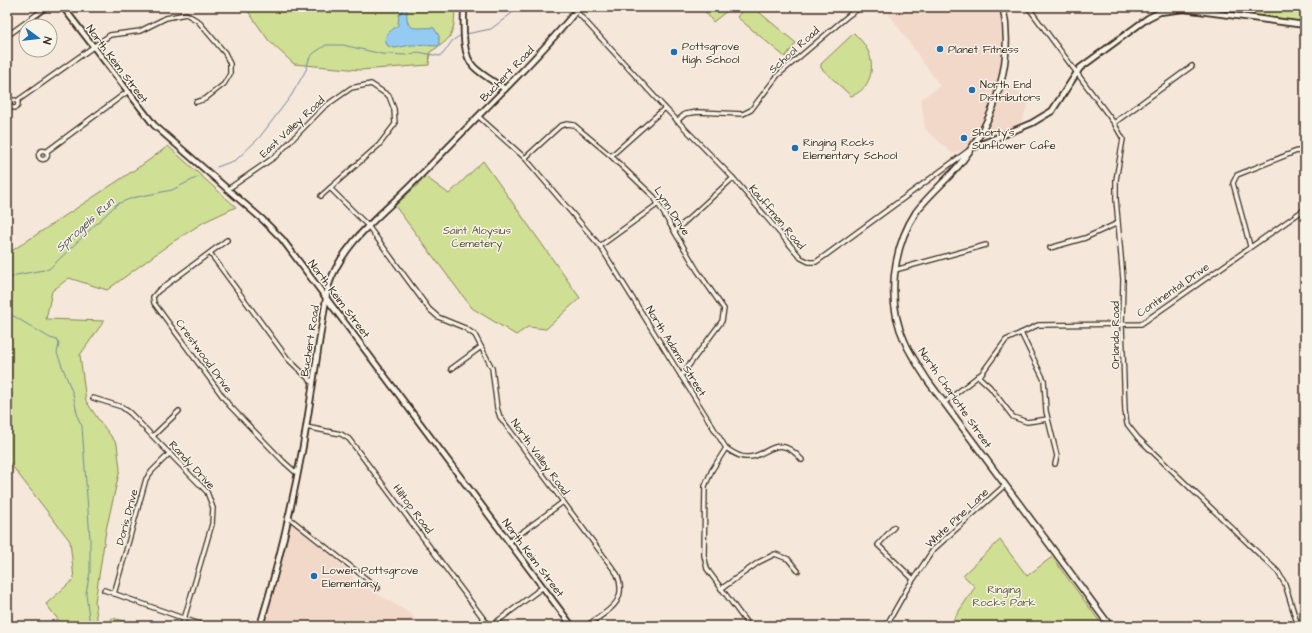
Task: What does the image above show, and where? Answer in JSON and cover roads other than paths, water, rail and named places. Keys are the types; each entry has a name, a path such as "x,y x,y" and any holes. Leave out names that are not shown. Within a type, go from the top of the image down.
{"main road":[{"name":"North Charlotte Street","path":"1003,7 1006,46 1002,81 988,120 972,148 916,213 900,246 894,280 895,305 904,342 916,364 1004,486 1064,563 1110,626"}],"street":[{"path":"7,36 47,7"},
{"name":"North Keim Street","path":"63,7 127,92 158,129 263,220 282,239 572,626"},
{"path":"464,7 464,30 469,60 474,67 505,89"},
{"name":"School Road","path":"677,121 685,114 698,112 743,114 751,110 778,75 861,7"},
{"name":"Orlando Road","path":"1028,7 1114,123 1123,138 1116,188 1123,279 1122,325 1125,411 1129,428 1275,568 1285,584 1298,626"},
{"name":"Kauffman Road","path":"574,9 677,121 733,178 801,258 809,262 816,262 972,148 1045,116 1056,107 1077,72"},
{"name":"Buchert Road","path":"260,626 298,472 330,280 344,255 368,226 505,89 541,51 574,9"},
{"path":"1077,72 1148,18 1160,12 1172,9 1305,24"},
{"path":"17,101 110,35 140,31 166,18 186,14 195,18 225,53 229,60 230,70 224,84 205,99 196,102"},
{"path":"1114,123 1192,66"},
{"name":"East Valley Road","path":"228,190 276,156 324,107 351,88 371,84 389,96 394,109 395,124 379,145 330,188"},
{"path":"46,152 127,92"},
{"path":"611,156 665,108"},
{"name":"North Adams Street","path":"478,117 524,158 600,246 726,448"},
{"name":"Lynn Drive","path":"524,158 560,126 567,124 579,128 646,188 658,204 705,283 722,304 724,315 722,321 681,376"},
{"path":"1250,246 1232,183 1237,175 1297,151 1305,153"},
{"path":"675,231 733,178"},
{"path":"321,196 330,188"},
{"name":"North Valley Road","path":"330,188 368,226 429,309 438,317 465,328 475,335 492,368 497,408 500,417 617,574 621,590 619,598 614,605 586,626"},
{"path":"600,246 658,204"},
{"name":"Continental Drive","path":"944,403 978,376 1003,342 1038,325 1141,324 1250,246 1305,209"},
{"path":"1050,248 1089,236 1118,223"},
{"name":"Crestwood Drive","path":"227,240 158,291 153,298 154,303 229,405 284,462 294,471 298,472"},
{"path":"895,270 986,245"},
{"path":"210,253 288,359 313,382"},
{"path":"1021,333 1044,380 1048,419 1057,456 1055,464"},
{"path":"451,369 481,347"},
{"path":"978,376 990,387 1014,417 1027,422 1048,419"},
{"name":"Randy Drive","path":"93,398 126,409 207,492 213,508 212,524 182,626"},
{"path":"153,436 179,411"},
{"name":"Hilltop Road","path":"306,427 341,434 349,439 490,626"},
{"path":"749,626 707,568 704,555 704,499 708,477 726,448 735,454 746,457 753,456 772,447 779,447 792,451 802,460"},
{"name":"Doris Drive","path":"114,594 146,479 170,453"},
{"name":"White Pine Lane","path":"886,626 913,579 933,550 1004,486"},
{"path":"509,542 563,502"},
{"path":"288,517 378,588"},
{"path":"894,527 878,545 913,579"},
{"path":"721,589 759,562 774,554 788,559 798,571"},
{"path":"490,626 543,587"},
{"path":"104,590 205,626"}],"water":[{"path":"405,8 407,10 407,18 410,26 414,28 434,28 439,36 439,46 411,45 395,48 388,46 385,39 386,36 398,25 399,14"}],"waterway":[{"name":"Sprogels Run","path":"466,34 491,29 520,7"},
{"name":"Sprogels Run","path":"217,167 236,160 259,138 291,96 306,70 309,59 314,53 326,45 343,45 382,54 407,55 418,52 439,56 443,54 452,41 461,35"},
{"name":"Sprogels Run","path":"7,279 16,275 49,269 117,204 132,198 172,190 198,177"},
{"path":"7,312 50,338 57,340 59,344 57,353 73,394 78,418 82,426 90,539 90,572 86,593 90,626"}],"place":[{"name":"Planet Fitness","path":"940,49"},
{"name":"Pottsgrove High School","path":"674,52"},
{"name":"North End Distributors","path":"972,90"},
{"name":"Shorty's Sunflower Cafe","path":"964,138"},
{"name":"Ringing Rocks Elementary School","path":"795,148"},
{"name":"Lower Pottsgrove Elementary","path":"314,576"}],"park label":[{"name":"Saint Aloysius Cemetery","path":"477,236"},
{"name":"Ringing Rocks Park","path":"1004,595"}]}
